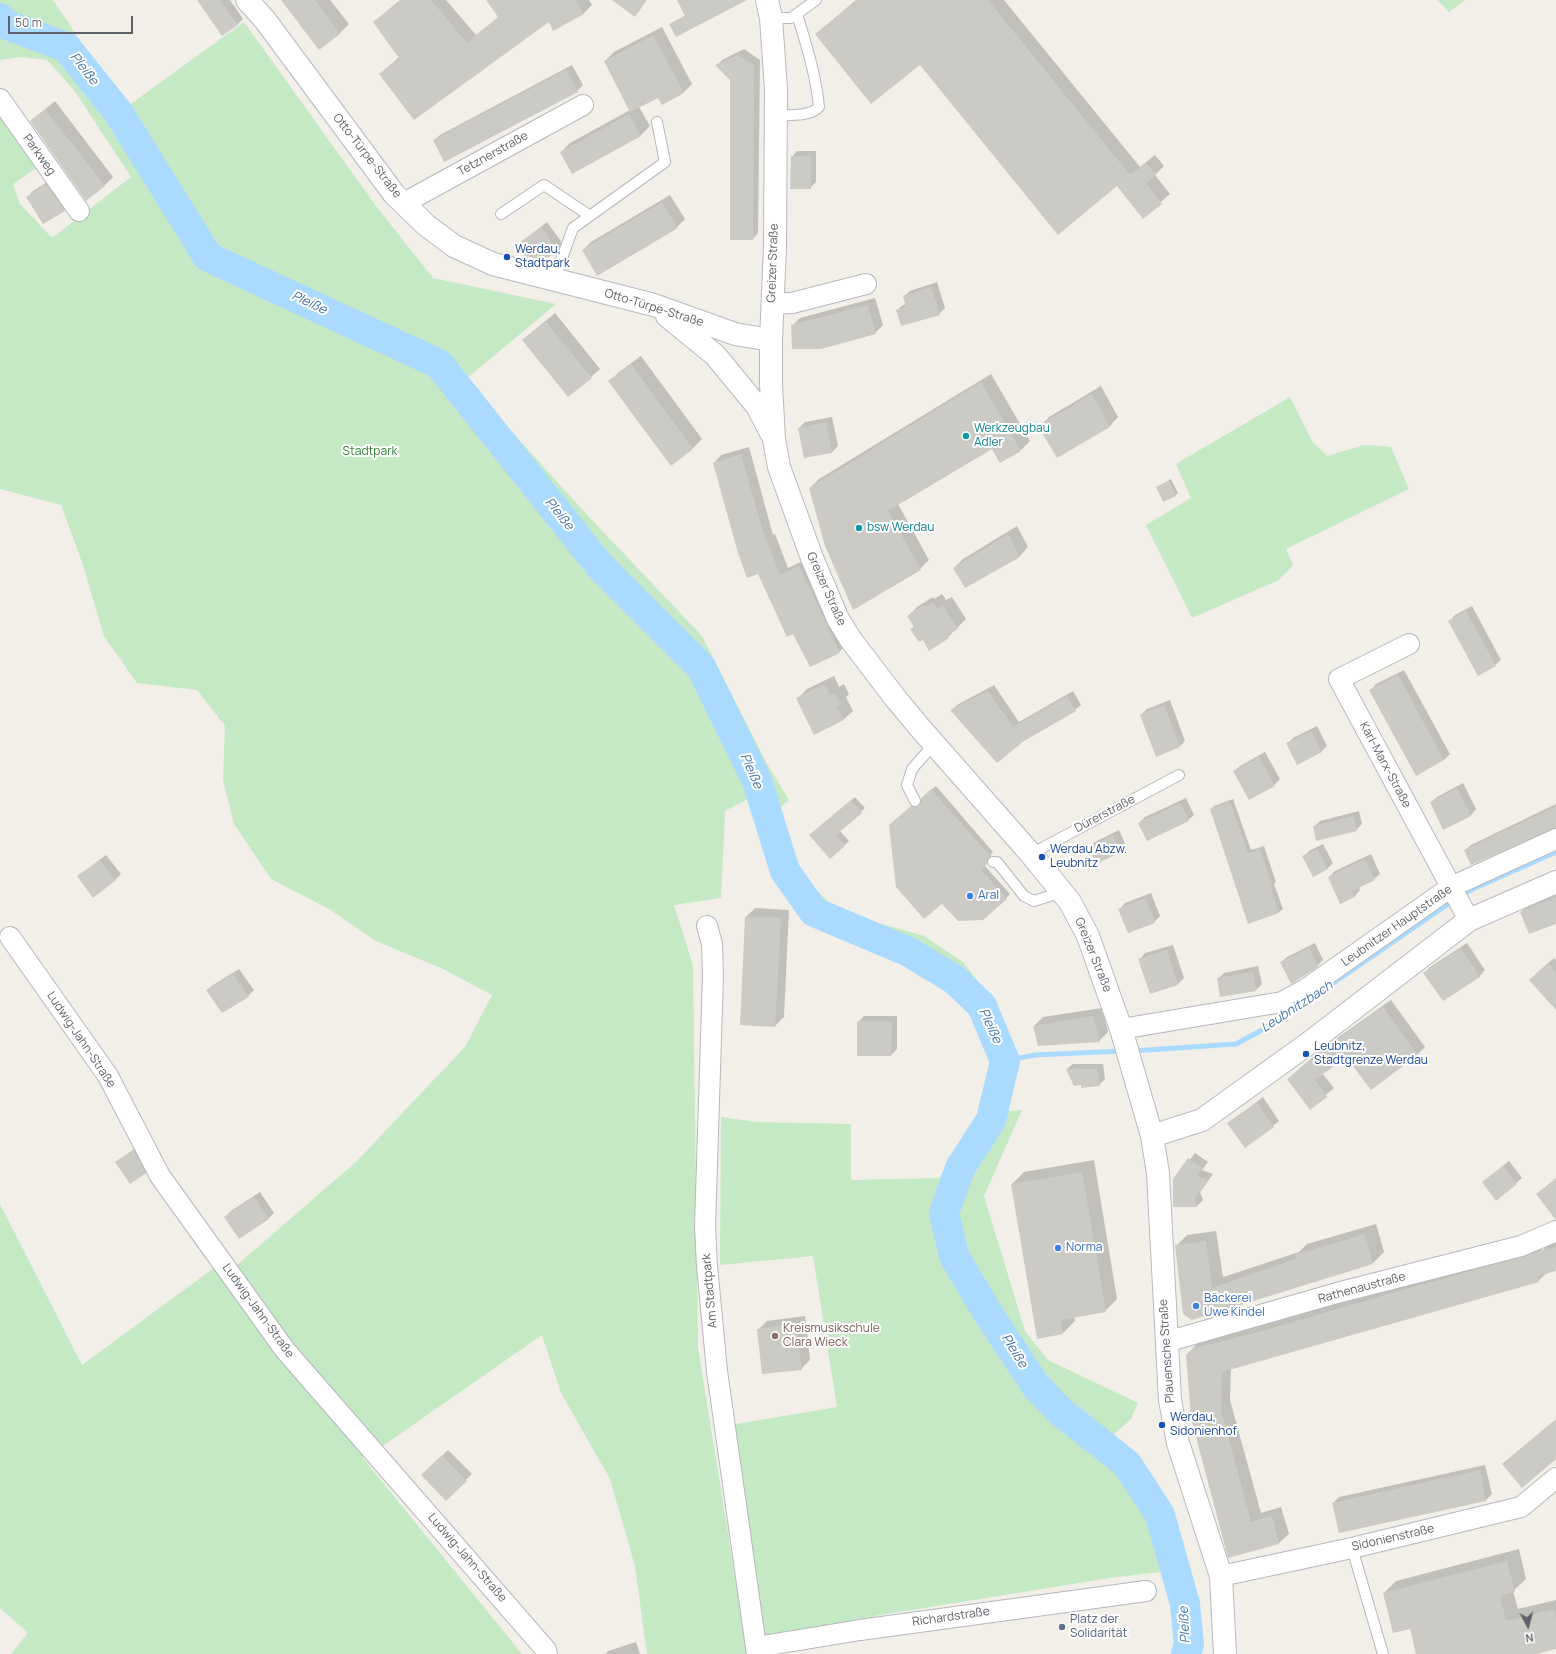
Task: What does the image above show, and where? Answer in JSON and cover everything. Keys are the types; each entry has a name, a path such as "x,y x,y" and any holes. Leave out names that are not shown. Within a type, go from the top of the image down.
{"street":[{"name":"Otto-Türpe-Straße","path":"247,0 265,20 394,194 431,229 454,246 493,264 654,305 735,334 771,340"},
{"name":"Greizer Straße","path":"769,9 776,89 775,246 772,304 771,384 774,439 779,467 812,558 838,619 851,640 896,699 1031,854 1070,902 1088,936 1122,1034 1152,1136"},
{"name":"Parkweg","path":"0,99 79,211"},
{"name":"Tetznerstraße","path":"404,203 583,105"},
{"path":"772,304 792,303 866,284"},
{"path":"654,305 715,355 757,406 774,439"},
{"name":"Karl-Marx-Straße","path":"1409,644 1339,679 1459,902"},
{"name":"Leubnitzer Hauptstraße","path":"1122,1034 1282,1002 1459,902 1556,839"},
{"name":"Leubnitzer Hauptstraße","path":"1152,1136 1202,1120 1309,1043 1459,902 1556,882"},
{"name":"Am Stadtpark","path":"707,926 712,944 713,976 705,1226 707,1266 717,1371 757,1651"},
{"name":"Ludwig-Jahn-Straße","path":"10,937 108,1076 160,1176 285,1350 546,1650 547,1654"},
{"name":"Plauensche Straße","path":"1152,1136 1158,1173 1170,1400 1178,1442 1221,1576 1225,1654"},
{"name":"Rathenaustraße","path":"1166,1342 1337,1293 1521,1246 1556,1231"},
{"name":"Sidonienstraße","path":"1221,1576 1352,1548 1521,1507 1556,1478"},
{"name":"Richardstraße","path":"757,1651 860,1630 1146,1591"}],"lane":[{"path":"769,9 791,18 816,0"},
{"path":"776,115 792,115 815,111 819,107 818,92 810,58 797,14"},
{"path":"554,280 573,228 664,162 657,122"},
{"path":"501,214 544,185 590,216"},
{"path":"915,801 907,785 912,769 934,744"},
{"name":"Dürerstraße","path":"1031,854 1179,774"},
{"path":"992,862 996,862 1024,896 1034,901 1062,892"},
{"path":"1352,1548 1382,1654"}],"green space":[{"name":"Stadtpark","path":"0,0 53,0 125,108 244,22 376,206 433,278 556,304 465,380 590,518 702,636 767,764 789,800 776,811 789,851 807,880 831,905 875,922 924,936 963,962 992,1000 1007,1031 1014,1055 999,1112 1022,1110 984,1196 1025,1331 1048,1360 1138,1403 1131,1419 1102,1445 1127,1464 1160,1515 1176,1570 1110,1578 874,1616 876,1628 756,1647 730,1425 837,1407 813,1256 720,1265 721,1117 757,1122 851,1124 851,1180 939,1178 975,1132 988,1099 993,1056 978,1018 960,995 920,968 862,944 819,930 793,899 770,857 758,813 748,799 725,811 721,898 674,905 693,965 698,1348 744,1632 746,1654 647,1654 635,1566 610,1479 561,1393 542,1335 374,1452 362,1457 522,1654 11,1654 28,1633 0,1608 0,1204 82,1365 222,1262 229,1272 356,1162 465,1047 492,995 443,969 376,941 329,909 271,879 234,824 223,780 225,726 197,690 137,683 104,636 83,565 61,505 0,489 0,116 38,167 13,184 20,204 52,238 131,177 74,90 47,60 22,57 0,60"},
{"path":"1437,0 1465,0 1449,12"},
{"path":"1290,397 1312,441 1327,456 1364,445 1391,447 1409,489 1286,549 1293,565 1279,580 1192,618 1146,525 1191,498 1176,464"}],"building":[{"path":"197,0 220,0 238,25 222,36"},
{"path":"281,0 315,0 340,34 319,50"},
{"path":"401,0 431,0 467,43 498,17 486,0 576,0 584,14 553,31 549,22 414,120 379,74 399,58 373,22"},
{"path":"612,0 647,0 635,17"},
{"path":"677,0 747,0 676,37 669,24 685,16"},
{"path":"857,0 988,0 1130,175 1146,163 1156,175 1146,183 1162,204 1143,219 1117,186 1058,235 920,65 871,104 815,34"},
{"path":"653,35 684,93 662,105 658,98 630,112 604,61"},
{"path":"738,55 754,65 753,240 730,240 730,80 715,65"},
{"path":"566,70 578,92 444,162 433,140"},
{"path":"45,109 105,186 86,201 30,121"},
{"path":"629,114 641,136 572,174 560,152"},
{"path":"791,156 811,156 811,189 790,189"},
{"path":"46,184 65,211 43,224 26,197"},
{"path":"662,202 678,228 597,276 582,250"},
{"path":"541,227 558,251 544,260 525,256 516,245"},
{"path":"931,287 940,315 901,326 896,310 906,307 903,296"},
{"path":"868,305 876,334 821,349 792,349 791,325"},
{"path":"545,321 592,378 568,397 522,340"},
{"path":"631,364 693,449 671,466 608,381"},
{"name":"bsw Werdau","path":"981,382 1021,451 1000,463 992,449 888,511 921,570 853,610 825,546 809,488"},
{"path":"1092,394 1110,427 1057,458 1038,426"},
{"path":"826,422 832,453 804,458 798,428"},
{"path":"741,454 766,542 767,541 780,575 799,566 840,653 810,667 793,634 787,637 758,574 747,578 738,553 713,463"},
{"path":"1169,481 1176,496 1163,502 1156,487"},
{"path":"1008,534 1020,557 965,588 953,568"},
{"path":"933,602 937,609 942,605 958,629 947,635 949,638 929,651 923,640 919,642 910,629 914,627 907,616 924,605 925,607"},
{"path":"1466,611 1496,666 1478,676 1448,621"},
{"path":"1398,675 1444,760 1416,776 1369,690"},
{"path":"825,684 830,695 835,693 841,704 837,706 844,720 814,735 796,698"},
{"path":"988,691 1013,727 1067,696 1076,711 1024,741 997,763 950,710"},
{"path":"1164,705 1180,747 1156,757 1140,715"},
{"path":"1311,731 1322,752 1297,765 1286,743"},
{"path":"1259,757 1275,786 1249,800 1233,771"},
{"path":"1457,788 1471,816 1443,830 1430,802"},
{"path":"931,789 990,856 987,859 987,864 981,870 1007,899 983,920 958,921 942,904 924,919 896,887 889,825 911,806 918,807 921,802 921,798"},
{"path":"851,800 862,813 836,835 845,846 830,859 809,835"},
{"path":"1230,802 1248,853 1260,849 1273,887 1271,888 1279,913 1248,924 1210,809"},
{"path":"1180,803 1189,821 1147,841 1138,823"},
{"path":"1556,806 1556,828 1471,865 1464,850"},
{"path":"1353,816 1357,831 1316,841 1313,826"},
{"path":"1113,835 1121,852 1096,864 1088,847"},
{"path":"1317,849 1328,869 1313,877 1302,856"},
{"path":"1365,859 1375,880 1352,891 1355,897 1340,904 1328,877"},
{"path":"100,860 116,880 93,898 77,876"},
{"path":"1556,897 1556,924 1529,934 1520,912"},
{"path":"1146,898 1155,923 1128,933 1118,909"},
{"path":"745,917 781,918 775,1027 740,1025"},
{"path":"1309,948 1318,967 1291,984 1280,962"},
{"path":"1461,948 1480,977 1443,1001 1423,973"},
{"path":"1167,950 1178,985 1150,994 1138,959"},
{"path":"1548,963 1556,972 1556,1010 1529,980"},
{"path":"1253,972 1256,991 1220,997 1217,978"},
{"path":"233,974 249,997 222,1013 206,990"},
{"path":"1383,1007 1418,1055 1371,1090 1346,1057 1315,1080 1327,1097 1310,1110 1287,1079 1315,1057 1314,1056"},
{"path":"1093,1016 1100,1042 1038,1046 1033,1026"},
{"path":"857,1021 892,1022 891,1056 857,1056"},
{"path":"1066,1069 1097,1069 1100,1086 1081,1088 1081,1085 1074,1086"},
{"path":"1257,1102 1274,1127 1245,1148 1227,1123"},
{"path":"133,1150 146,1173 130,1184 115,1162"},
{"path":"1188,1158 1203,1168 1197,1176 1208,1180 1195,1198 1197,1207 1173,1207 1173,1179"},
{"path":"1503,1166 1517,1184 1496,1201 1482,1182"},
{"name":"Norma","path":"1082,1172 1106,1312 1061,1320 1063,1334 1037,1339 1011,1184"},
{"path":"1556,1179 1556,1220 1536,1194"},
{"path":"254,1197 269,1219 239,1239 224,1217"},
{"path":"1365,1234 1373,1264 1192,1320 1183,1314 1175,1245 1206,1241 1212,1288 1296,1259 1294,1255"},
{"path":"1556,1247 1556,1271 1537,1276 1539,1282 1222,1372 1221,1410 1251,1522 1272,1516 1279,1544 1228,1558 1191,1418 1186,1355 1192,1349 1273,1328"},
{"path":"796,1324 802,1370 762,1374 757,1329"},
{"path":"1556,1419 1556,1459 1522,1488 1502,1464"},
{"path":"442,1455 467,1481 446,1501 421,1475"},
{"path":"1480,1470 1486,1501 1339,1533 1332,1503"},
{"path":"1507,1561 1515,1592 1500,1596 1506,1621 1554,1609 1556,1619 1556,1649 1536,1654 1416,1654 1410,1629 1393,1633 1383,1593"}],"waterway":[{"name":"Pleiße","path":"0,18 7,25 66,47 118,112 208,257 439,364 599,565 701,667 757,781 785,871 814,912 909,952 955,980 982,1006 1005,1061 991,1120 960,1168 944,1213 954,1256 989,1315 1036,1386 1061,1412 1127,1464 1160,1515 1185,1604 1189,1644 1186,1654"},
{"name":"Leubnitzbach","path":"1461,896 1475,888 1556,852"},
{"name":"Leubnitzbach","path":"1133,1051 1236,1044 1277,1022 1454,900"},
{"name":"Leubnitzbach","path":"1005,1061 1035,1055 1122,1051"}],"place":[{"name":"Werdau, Stadtpark","path":"507,257"},
{"name":"Werkzeugbau Adler","path":"966,436"},
{"name":"bsw Werdau","path":"859,528"},
{"name":"Werdau Abzw. Leubnitz","path":"1042,857"},
{"name":"Aral","path":"970,896"},
{"name":"Leubnitz, Stadtgrenze Werdau","path":"1306,1054"},
{"name":"Norma","path":"1058,1248"},
{"name":"Bäckerei Uwe Kindel","path":"1196,1306"},
{"name":"Kreismusikschule Clara Wieck","path":"775,1336"},
{"name":"Werdau, Sidonienhof","path":"1162,1425"},
{"name":"Platz der Solidarität","path":"1062,1627"}]}
